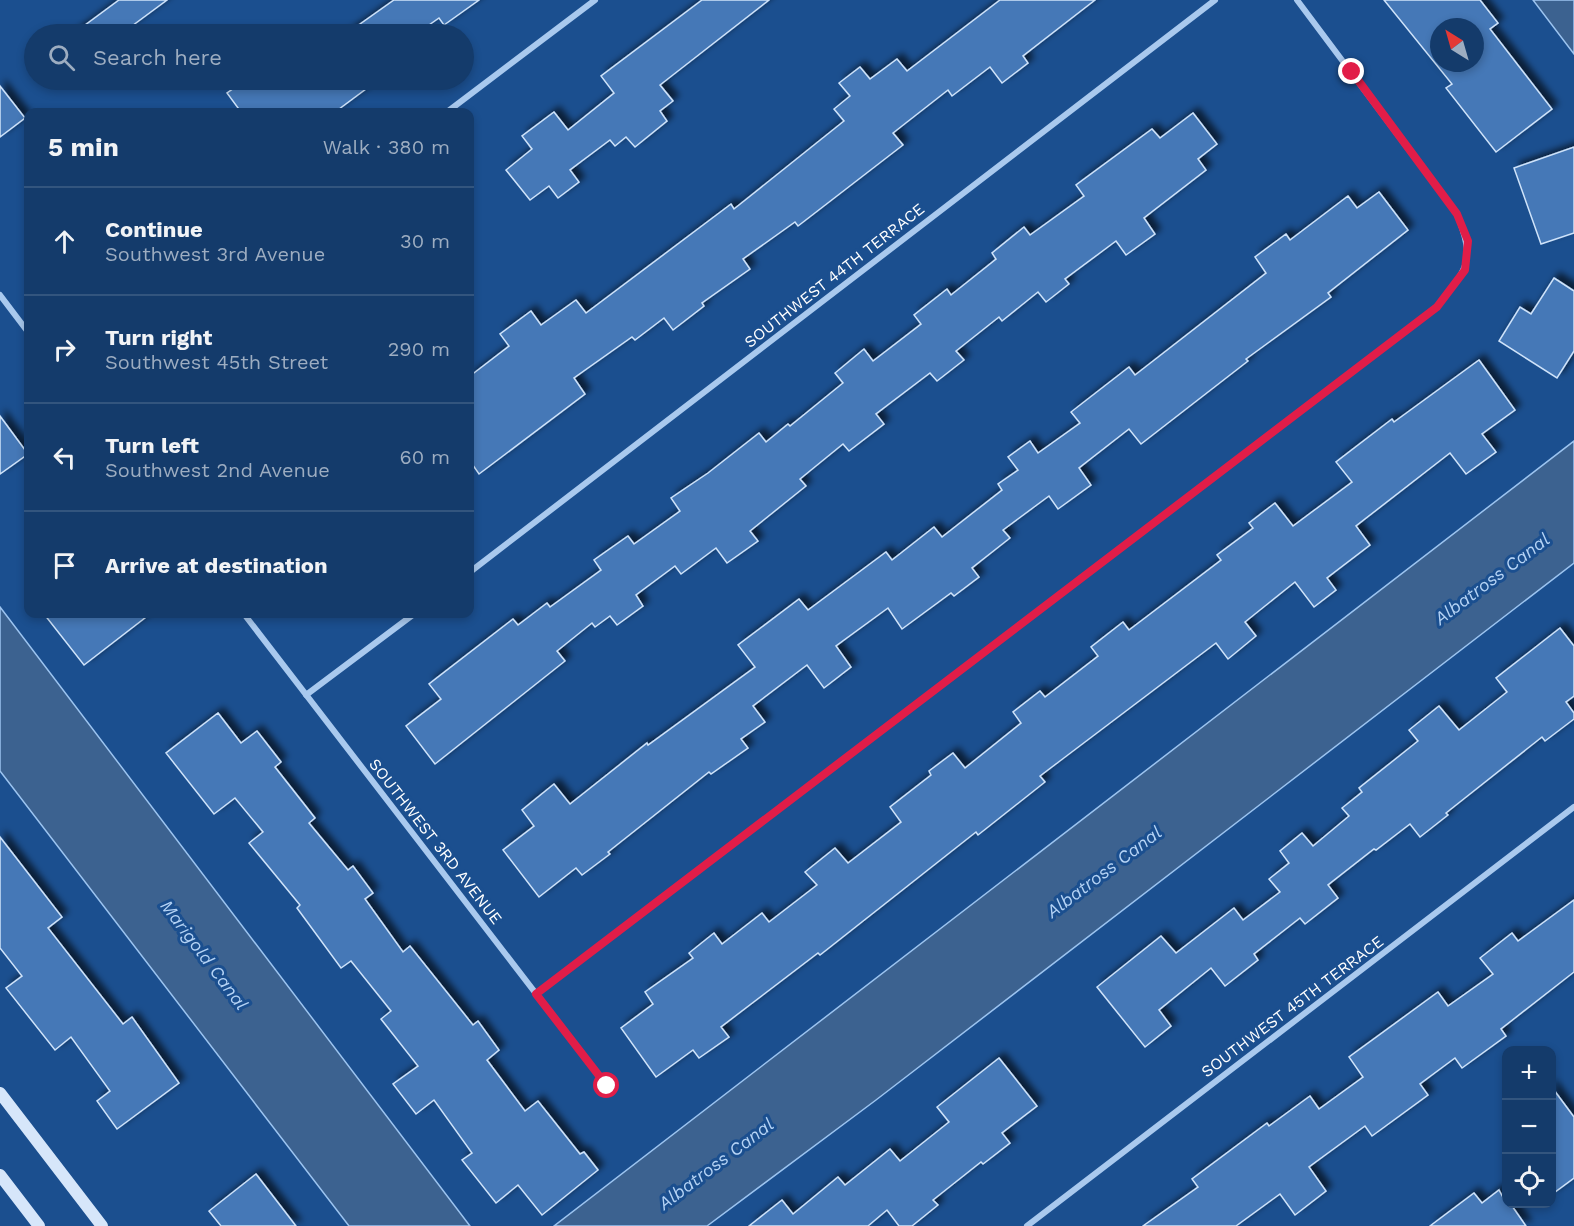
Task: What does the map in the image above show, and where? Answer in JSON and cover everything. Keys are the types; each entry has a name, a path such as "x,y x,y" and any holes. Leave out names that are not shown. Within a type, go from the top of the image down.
{"street":[{"path":"452,108 595,0"},
{"name":"SOUTHWEST 44TH TERRACE","path":"474,569 1215,0"},
{"path":"536,994 1437,307 1465,270 1468,241 1457,214 1296,0"},
{"path":"0,295 24,327"},
{"name":"SOUTHWEST 3RD AVENUE","path":"247,618 607,1086"},
{"path":"306,695 409,618"},
{"name":"SOUTHWEST 45TH TERRACE","path":"1027,1226 1574,807"},
{"path":"0,1093 102,1226"},
{"path":"0,1175 39,1226"}],"water":[{"path":"1533,0 1574,0 1574,54"},
{"name":"Albatross Canal","path":"1574,441 1574,563 876,1100 707,1226 554,1226"},
{"name":"Marigold Canal","path":"0,607 470,1226 349,1226 0,771"}],"building":[{"path":"119,0 167,0 135,24 87,24"},
{"path":"394,0 479,0 445,24 439,18 430,24 360,24"},
{"path":"702,0 769,0 660,85 673,101 660,111 667,121 635,147 626,137 615,146 610,140 570,170 579,182 558,198 549,186 530,200 506,170 532,149 522,136 554,112 568,130 614,93 601,76"},
{"path":"1000,0 1095,0 1023,56 1028,63 1002,83 990,67 952,96 948,90 893,133 903,145 798,226 795,222 743,259 750,269 702,303 704,306 673,330 664,318 635,340 632,337 574,378 585,394 479,474 474,467 474,373 509,346 500,334 531,311 541,325 576,300 586,313 731,204 734,209 844,121 834,109 850,96 839,83 860,67 870,79 897,59 907,71"},
{"path":"1384,0 1480,0 1498,23 1490,29 1552,109 1496,152 1446,88 1452,84 1442,72 1484,72 1484,18 1430,18 1430,57"},
{"path":"0,86 24,119 0,137"},
{"path":"231,90 365,90 340,108 238,108 227,93"},
{"path":"1193,113 1217,144 1198,159 1206,170 1144,218 1155,234 1126,255 1116,241 1065,279 1069,284 1046,302 1038,292 1002,321 999,317 956,351 964,360 937,381 930,373 876,414 884,424 849,451 843,444 800,479 806,486 750,531 758,541 727,563 716,548 681,574 675,566 636,595 643,606 617,625 610,616 595,627 592,623 557,651 565,661 435,764 406,726 441,699 429,684 513,619 518,625 547,603 550,607 601,570 594,560 628,536 634,544 680,511 671,498 708,473 759,433 766,442 788,424 790,426 843,383 835,373 864,349 873,361 921,324 914,315 947,289 951,295 996,259 992,253 1024,227 1030,235 1084,196 1076,185 1152,129 1160,138"},
{"path":"1574,147 1574,233 1541,244 1514,168"},
{"path":"1379,192 1408,230 1328,293 1331,297 1246,359 1248,361 1141,444 1129,429 1079,468 1091,485 1058,509 1049,496 1003,530 1010,538 972,568 979,577 954,596 951,593 902,629 888,608 836,646 851,667 824,688 807,665 753,706 765,722 741,739 748,748 711,774 709,772 582,875 576,868 539,897 503,850 534,826 522,810 554,784 570,804 647,743 648,745 755,667 738,645 799,599 808,610 886,552 892,560 934,527 942,537 1002,490 998,484 1018,470 1008,457 1030,441 1038,453 1080,423 1071,412 1129,367 1135,375 1266,273 1255,257 1286,234 1290,240 1348,196 1357,208"},
{"path":"1554,278 1574,291 1574,351 1557,378 1499,341 1520,307 1531,314"},
{"path":"1479,360 1515,410 1482,434 1496,452 1466,474 1450,453 1356,526 1370,545 1327,578 1336,590 1314,607 1295,582 1245,622 1256,636 1228,659 1216,643 1040,776 1045,782 978,835 976,832 820,955 818,953 721,1027 729,1037 699,1058 693,1050 656,1077 621,1028 653,1004 645,992 693,958 689,953 714,933 722,944 762,913 769,922 817,885 805,872 835,848 848,863 901,822 890,807 931,775 929,771 953,753 965,768 1021,723 1013,712 1040,691 1045,697 1098,656 1091,647 1123,622 1129,630 1221,560 1217,555 1253,528 1249,523 1275,503 1293,526 1352,482 1336,462 1392,419 1394,422"},
{"path":"0,416 24,449 24,457 0,474"},
{"path":"47,618 145,618 84,665"},
{"path":"1560,628 1574,646 1574,696 1566,702 1574,713 1574,719 1545,741 1542,737 1446,813 1448,815 1420,837 1410,824 1376,850 1374,849 1328,885 1338,898 1305,924 1300,918 1254,954 1258,960 1225,986 1211,968 1159,1010 1171,1026 1145,1047 1097,987 1161,936 1176,953 1234,908 1243,920 1280,892 1269,879 1289,863 1280,851 1302,833 1313,846 1349,816 1342,808 1362,792 1359,788 1418,741 1409,730 1439,706 1459,730 1507,692 1496,678"},
{"path":"218,713 241,743 257,731 281,762 275,767 315,818 309,823 348,870 353,866 373,893 365,899 403,952 410,946 473,1025 478,1021 499,1050 487,1060 525,1111 538,1101 580,1154 584,1152 598,1170 542,1215 518,1185 496,1203 462,1160 472,1153 434,1100 416,1114 393,1084 418,1066 381,1019 391,1011 351,961 341,968 297,908 300,905 249,843 263,832 235,798 214,814 166,753"},
{"path":"0,837 62,917 48,928 123,1024 132,1017 179,1083 117,1129 97,1101 110,1091 71,1037 55,1050 6,988 22,976 0,948"},
{"path":"1574,900 1574,972 1501,1029 1506,1036 1462,1068 1455,1058 1420,1084 1428,1095 1372,1136 1365,1126 1309,1167 1326,1191 1295,1215 1280,1194 1236,1226 1143,1226 1198,1187 1192,1179 1267,1123 1269,1126 1310,1096 1319,1109 1363,1077 1349,1057 1438,992 1448,1006 1493,974 1480,958 1512,933 1518,941"},
{"path":"999,1058 1037,1106 1002,1133 1010,1143 983,1164 981,1162 933,1200 938,1205 912,1226 899,1226 887,1210 868,1226 749,1226 782,1200 793,1214 838,1177 845,1185 890,1149 900,1161 949,1122 937,1107"},
{"path":"1556,1093 1574,1117 1574,1178 1556,1191"},
{"path":"256,1174 296,1226 221,1226 209,1211"},
{"path":"1499,1190 1502,1196 1502,1208 1513,1208 1526,1226 1430,1226 1474,1193 1482,1203"}],"route":[{"path":"607,1086 536,994 1437,307 1465,270 1468,241 1457,214 1352,72"}]}
